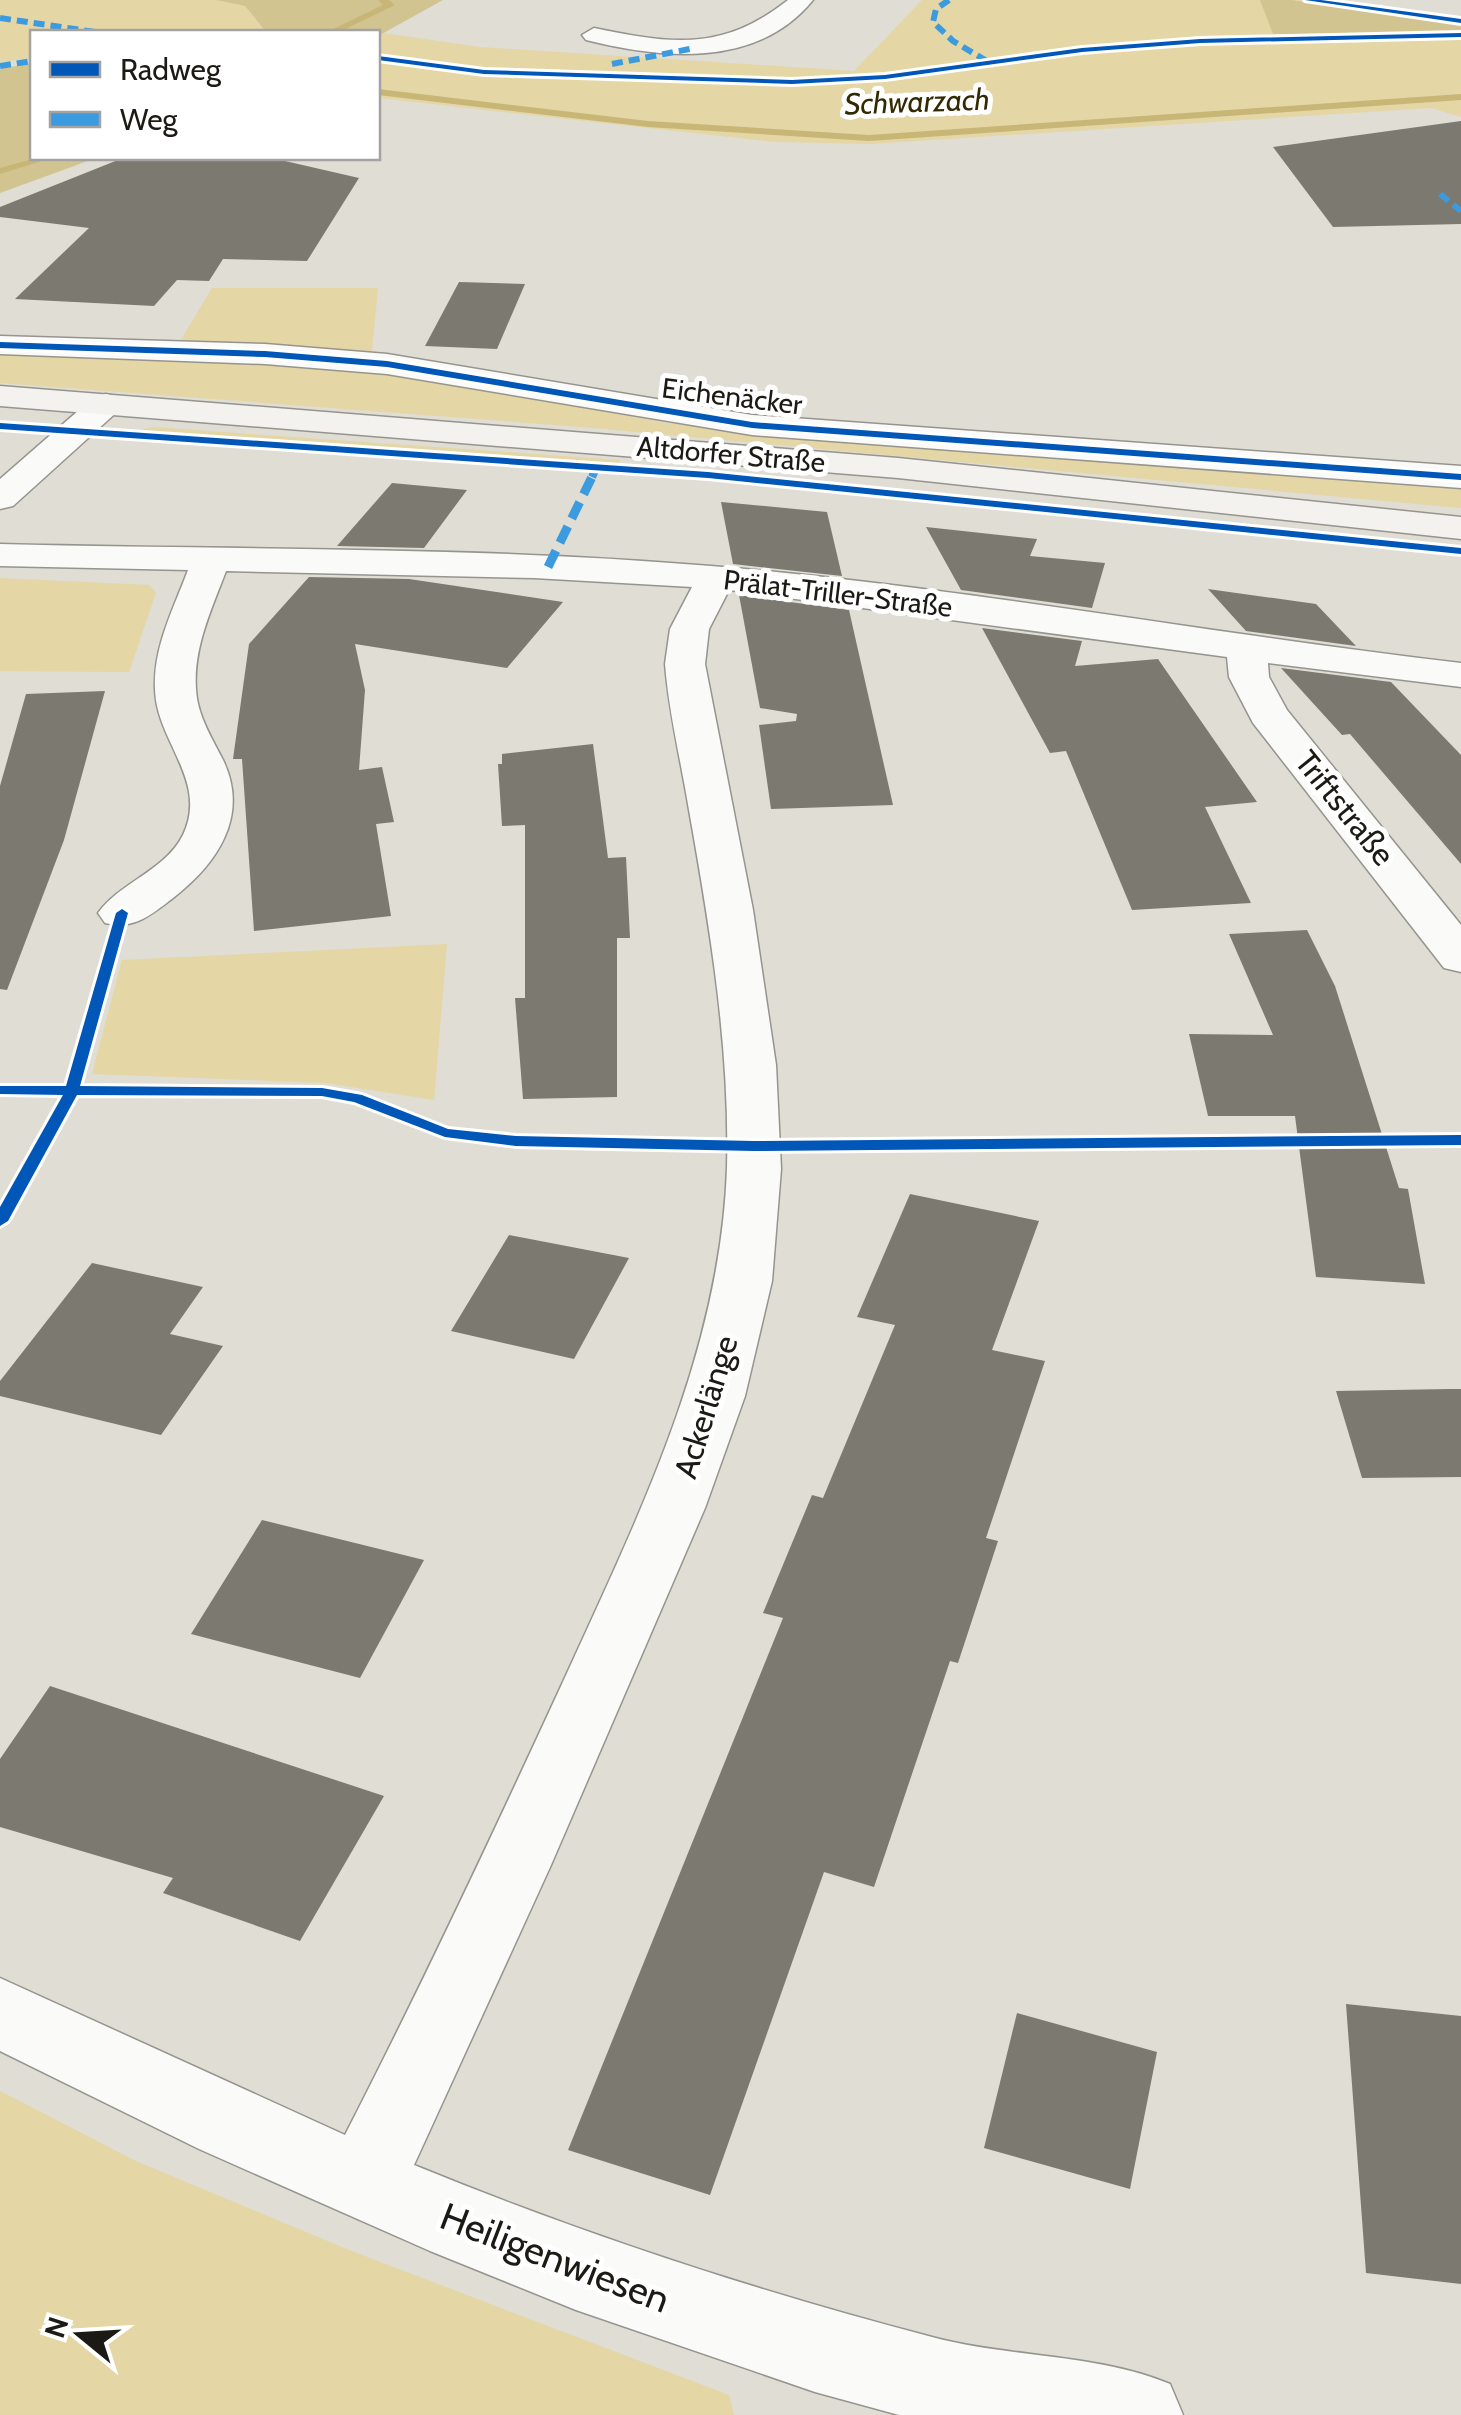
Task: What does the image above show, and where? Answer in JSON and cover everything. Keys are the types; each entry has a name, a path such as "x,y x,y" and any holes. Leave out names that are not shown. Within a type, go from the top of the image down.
{"main road":[{"name":"Altdorfer Straße","path":"0,396 898,468 1461,528"}],"street":[{"path":"594,35 666,46 724,46 752,38 802,0"},
{"name":"Eichenäcker","path":"0,346 265,354 386,364 752,425 1461,477"},
{"path":"6,492 19,440 57,400"},
{"path":"6,492 62,448 106,404"},
{"name":"Prälat-Triller-Straße","path":"0,555 548,567 717,578 1080,622 1247,650 1461,675"},
{"path":"122,913 168,882 202,848 212,799 207,769 187,736 180,714 176,660 210,562"},
{"name":"Ackerlänge","path":"364,2183 448,2012 671,1514 712,1411 736,1308 751,1224 754,1090 738,962 685,662 696,612 717,578"},
{"name":"Triftstraße","path":"1247,650 1249,676 1268,714 1406,882 1461,958"},
{"name":"Heiligenwiesen","path":"0,2013 176,2100 566,2267 764,2334 941,2383 1139,2415"}],"shaded area":[{"path":"0,0 216,0 245,6 263,30 30,30 30,58 0,62"},
{"path":"216,0 443,0 380,35 380,30 264,30 245,6"},
{"path":"922,0 1336,0 1461,18 1461,117 1431,108 870,144 775,142 380,98 380,35 480,47 854,71"},
{"path":"1260,0 1291,0 1461,24 1461,33 1273,34"},
{"path":"30,63 30,160 91,160 0,193 0,69"},
{"path":"212,288 378,288 372,350 366,354 179,343"},
{"path":"0,352 312,365 486,388 666,423 1461,484 1461,508 582,427 0,383"},
{"path":"152,427 620,460 618,463 128,433"},
{"path":"0,578 149,585 156,593 129,672 0,671"},
{"path":"447,944 434,1100 326,1083 92,1074 122,960"},
{"path":"0,2091 136,2161 349,2250 729,2395 734,2415 0,2415"}],"building":[{"path":"1461,121 1461,224 1333,227 1273,147"},
{"path":"118,160 281,160 359,178 307,261 223,259 209,281 177,280 154,306 15,299 89,228 0,217 0,207"},
{"path":"459,282 525,284 497,349 425,346"},
{"path":"392,483 467,490 424,548 337,546"},
{"path":"721,502 827,512 842,576 733,564"},
{"path":"926,527 1037,539 1030,556 1105,563 1092,608 961,590"},
{"path":"309,577 409,579 563,602 507,668 355,644 365,690 359,770 382,767 394,822 376,824 391,916 254,931 242,759 233,759 249,644"},
{"path":"1208,589 1316,604 1356,646 1246,631"},
{"path":"739,595 849,610 893,805 771,809 759,725 796,721 797,714 760,708"},
{"path":"982,628 1082,641 1075,666 1158,659 1257,802 1205,807 1251,903 1132,910 1066,751 1050,753"},
{"path":"1281,668 1391,682 1461,755 1461,864 1350,734 1342,735"},
{"path":"105,691 64,840 7,990 0,989 0,786 26,694"},
{"path":"593,744 608,858 626,857 630,938 617,938 617,1097 523,1099 515,998 525,998 525,825 502,826 498,764 502,764 502,754"},
{"path":"1307,930 1335,986 1399,1188 1408,1189 1425,1284 1316,1277 1295,1116 1208,1116 1189,1034 1273,1035 1229,934"},
{"path":"910,1194 1039,1221 992,1350 1045,1361 986,1538 998,1541 958,1663 950,1661 874,1887 824,1872 710,2195 568,2150 783,1618 763,1613 812,1495 823,1498 895,1325 857,1317"},
{"path":"509,1235 629,1258 574,1359 451,1331"},
{"path":"92,1263 203,1287 170,1334 223,1346 161,1435 0,1396 0,1381"},
{"path":"1461,1389 1461,1477 1362,1478 1336,1391"},
{"path":"262,1520 424,1560 360,1678 191,1634"},
{"path":"50,1686 384,1796 300,1941 163,1893 173,1878 0,1827 0,1759"},
{"path":"1346,2004 1461,2016 1461,2284 1366,2273"},
{"path":"1017,2013 1157,2052 1130,2189 984,2148"}],"waterway":[{"name":"Schwarzach","path":"336,30 390,5 383,0"},
{"name":"Schwarzach","path":"380,92 648,124 869,138 1461,97"},
{"path":"0,171 39,160"}],"marked path":[{"path":"949,0 936,9 933,22 953,41 990,63"},
{"path":"0,18 81,30"},
{"path":"612,64 695,48"},
{"path":"0,66 30,61"},
{"path":"1440,194 1461,211"},
{"path":"548,567 597,466"}],"cycle path":[{"path":"1308,0 1461,21"},
{"path":"380,58 484,72 792,82 885,77 1082,50 1200,41 1461,35"},
{"path":"0,345 265,354 387,364 752,425 1461,477"},
{"path":"0,426 708,475 1461,551"},
{"path":"0,1221 72,1091 122,913"},
{"path":"0,1090 322,1092 357,1098 445,1133 516,1141 754,1146 1461,1140"}]}
